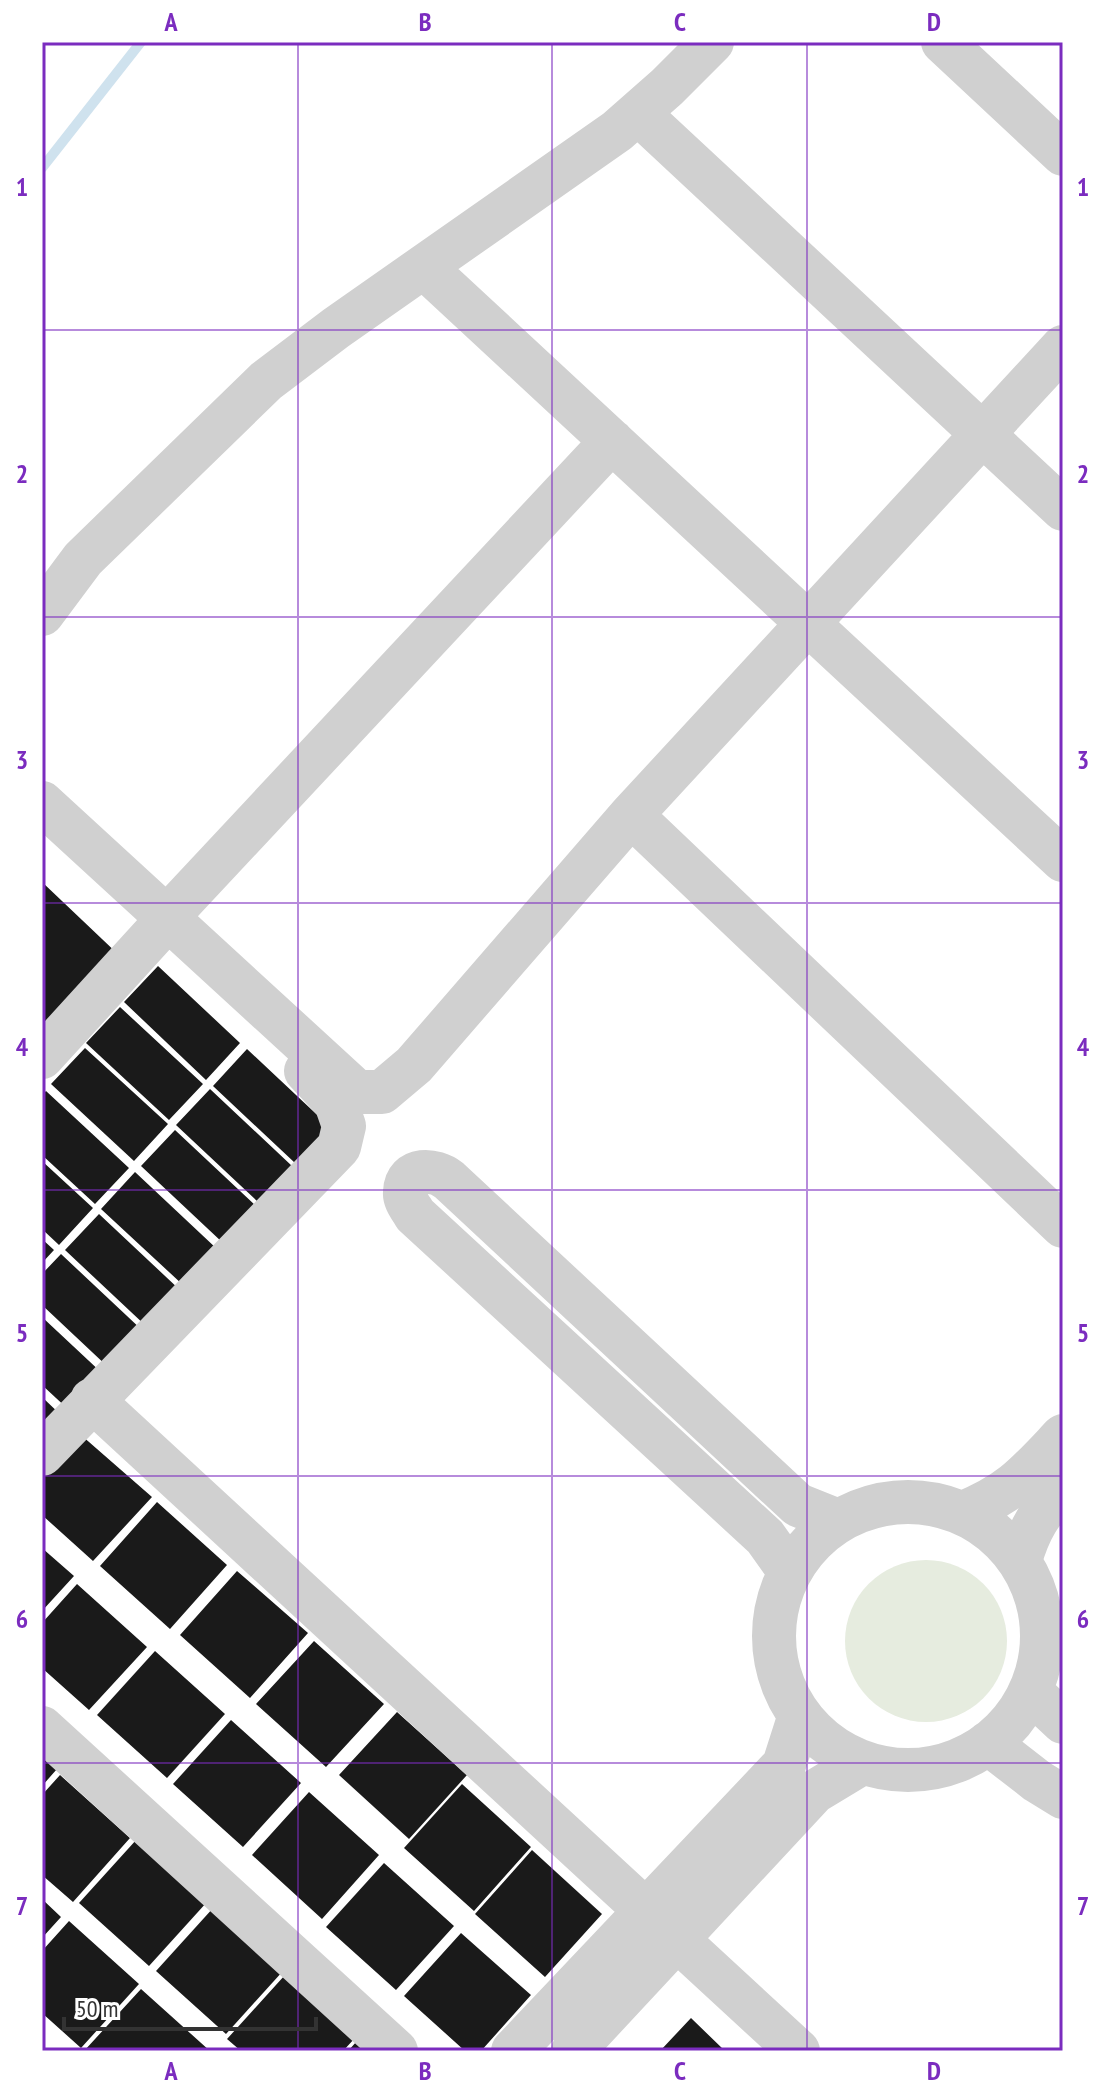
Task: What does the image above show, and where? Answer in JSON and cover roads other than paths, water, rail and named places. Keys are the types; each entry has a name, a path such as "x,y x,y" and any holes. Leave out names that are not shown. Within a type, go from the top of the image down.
{"street":[{"path":"42,614 83,559 266,381 638,113 712,42"},
{"path":"943,42 1063,154"},
{"path":"638,113 1063,509"},
{"path":"425,268 1063,860"},
{"path":"42,831 161,924 357,1092 382,1092 414,1065 631,815 1063,347"},
{"path":"42,1057 161,924 612,441"},
{"path":"42,803 313,1078 336,1103 344,1126 339,1147 324,1165 42,1454"},
{"path":"631,815 1063,1226"},
{"path":"790,1572 765,1537 415,1215 406,1201 405,1190 410,1179 419,1172 429,1170 449,1180 798,1505 838,1521"},
{"path":"92,1400 798,2051"},
{"path":"963,1513 992,1501 1017,1484 1063,1436"},
{"path":"1020,1561 1028,1532 1063,1488"},
{"path":"899,1502 932,1503 963,1513 995,1533 1020,1561 1036,1592 1042,1625 1041,1659 1030,1691 1017,1715 988,1743 947,1764 915,1770 862,1763 834,1749 810,1730 786,1692 776,1663 774,1632 779,1601 790,1572 811,1544 838,1521 868,1508 899,1502"},
{"path":"765,1537 779,1539 793,1532 801,1518 798,1505"},
{"path":"1030,1691 1063,1722"},
{"path":"573,2051 662,1925 784,1765 800,1715"},
{"path":"42,1728 396,2051"},
{"path":"988,1743 1063,1797"},
{"path":"513,2051 814,1792 862,1763"}],"waterway":[{"path":"42,168 141,42"}]}
